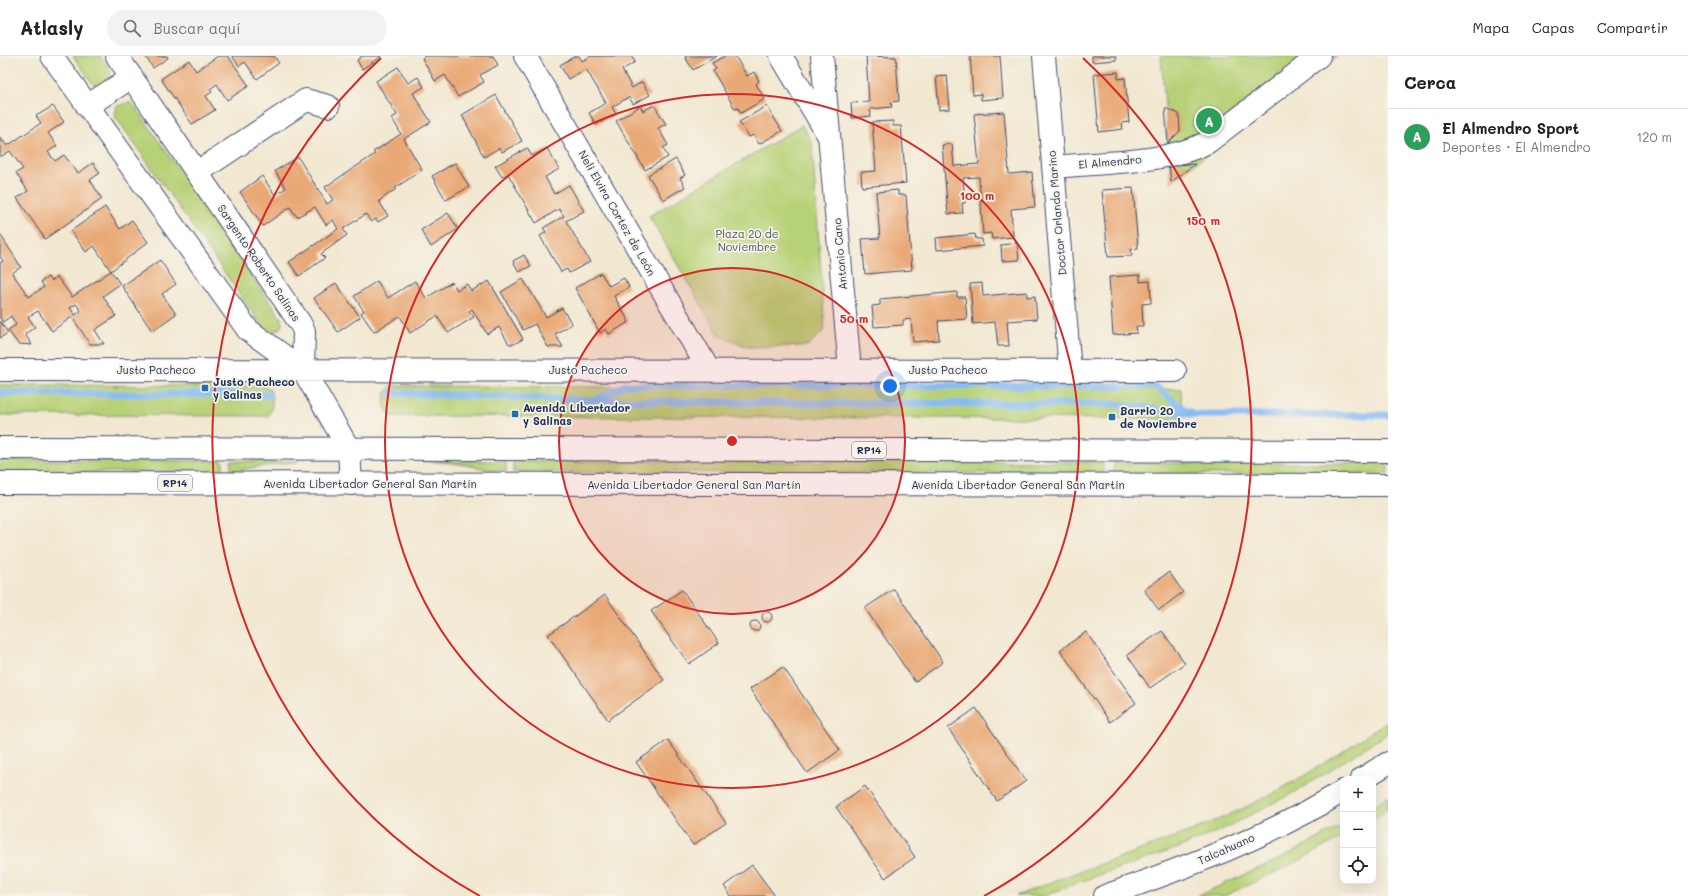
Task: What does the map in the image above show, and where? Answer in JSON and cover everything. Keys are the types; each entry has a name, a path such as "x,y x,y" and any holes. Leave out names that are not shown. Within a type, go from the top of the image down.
{"street":[{"path":"52,56 248,330 303,370 349,449 351,484"},
{"name":"Sargento Roberto Salinas","path":"117,56 198,172 300,323 304,331 303,370"},
{"name":"Neli Elvira Cortez de León","path":"525,56 709,370"},
{"name":"Antonio Cano","path":"782,56 830,138"},
{"name":"Antonio Cano","path":"822,56 850,370"},
{"name":"Doctor Orlando Marino","path":"1044,56 1070,370"},
{"name":"El Almendro","path":"1053,166 1168,157 1192,150 1208,142 1319,56"},
{"path":"87,106 132,77"},
{"path":"198,172 306,100 328,106"},
{"name":"Justo Pacheco","path":"0,370 1175,371"},
{"name":"RP14","path":"0,448 1388,451"},
{"name":"Avenida Libertador General San Martín","path":"0,483 1388,485"},
{"path":"1367,776 1388,763"},
{"name":"Talcahuano","path":"1105,896 1215,855 1322,804 1340,793"}],"green space":[{"path":"73,56 100,56 111,71 109,79 100,85 94,85"},
{"path":"1161,56 1337,56 1171,182"},
{"path":"129,102 134,105 281,318 282,325 278,330 269,332 262,326 115,116 117,106"},
{"name":"Plaza 20 de Noviembre","path":"802,125 812,143 825,330 807,346 748,347 719,335 649,216"},
{"path":"0,385 262,386 270,389 272,403 268,416 0,415"},
{"path":"392,386 1181,389 1182,419 391,416 386,409 384,400 386,392"},
{"path":"0,460 223,461 223,472 0,472"},
{"path":"231,461 299,461 231,471"},
{"path":"421,461 506,461 506,472 453,463"},
{"path":"513,461 1103,462 1103,473 513,472"},
{"path":"1114,463 1388,463 1388,474 1113,474"},
{"path":"1388,720 1388,733 1299,790 1221,830 1178,848 1044,896 1016,896 1166,841 1238,811 1283,788 1326,762"},
{"path":"1388,796 1388,809 1376,817 1376,804"},
{"path":"1340,827 1340,839 1285,868 1224,896 1197,896 1280,859"}],"building":[{"path":"145,56 167,56 168,58 153,68"},
{"path":"218,56 228,56 249,86 227,100 217,84 210,89 212,92 206,96 215,110 192,124 161,79 189,60 196,71"},
{"path":"232,56 274,56 279,63 257,79 245,62 239,66"},
{"path":"362,56 381,57 362,69 357,60"},
{"path":"425,56 493,56 498,65 480,75 484,82 458,97 445,75 435,81 422,58"},
{"path":"575,56 579,56 582,61 591,56 631,56 635,62 622,70 632,88 642,82 650,95 633,104 629,97 612,107 616,114 596,125 589,113 606,103 586,69 568,79 560,65"},
{"path":"717,56 693,70 685,57"},
{"path":"725,56 735,56 747,76 754,72 759,81 756,84 765,99 741,113 738,108 735,109 713,71 716,69 712,63"},
{"path":"866,56 896,57 899,101 891,102 892,107 870,109 871,116 852,118 851,103 869,102"},
{"path":"970,56 1000,56 1003,98 981,100 981,94 973,95"},
{"path":"1092,56 1116,56 1116,60 1092,62"},
{"path":"398,67 408,83 418,77 424,87 413,93 431,122 404,139 422,170 379,201 388,216 378,222 376,219 371,222 366,214 343,229 347,235 321,254 325,258 299,276 289,262 338,229 333,220 326,225 315,207 297,217 290,207 263,226 240,192 262,176 275,195 286,188 275,171 298,157 327,204 333,200 325,187 375,154 373,152 401,134 392,118 397,115 376,81"},
{"path":"1118,72 1118,79 1125,78 1129,122 1122,123 1123,129 1099,132 1094,74"},
{"path":"947,75 950,109 939,110 936,76"},
{"path":"496,95 522,141 502,152 499,148 484,157 462,115"},
{"path":"654,105 666,124 658,128 668,145 663,148 668,157 645,170 616,121 640,106 643,111"},
{"path":"53,106 64,122 48,133 57,146 48,152 55,161 64,155 78,173 93,163 100,173 90,180 102,199 45,239 17,198 28,191 16,173 23,169 10,151 0,157 0,137 7,146 41,123 36,116"},
{"path":"767,106 782,131 759,144 754,135 749,137 739,122"},
{"path":"1165,108 1179,114 1180,131 1168,143"},
{"path":"1004,112 1009,174 1032,172 1035,207 1011,209 1013,237 992,239 991,233 983,234 979,177 963,178 965,203 962,203 963,213 948,214 942,145 952,144 954,166 979,164 974,114"},
{"path":"893,121 893,126 901,126 906,183 862,187 861,172 876,171 872,122"},
{"path":"527,148 532,156 547,148 559,169 545,177 554,194 569,185 584,211 566,221 590,262 569,273 567,269 561,272 540,236 546,232 543,228 564,216 559,209 536,223 508,174 502,177 495,166"},
{"path":"676,159 685,175 680,178 685,187 663,200 648,175"},
{"path":"455,163 469,187 446,200 432,176"},
{"path":"1195,164 1171,182 1169,165"},
{"path":"1133,188 1138,248 1131,249 1132,256 1108,257 1102,190"},
{"path":"898,190 898,195 906,195 912,270 865,274 862,239 880,238 876,192"},
{"path":"105,207 120,229 132,220 148,242 111,271 94,246 86,252 71,231"},
{"path":"448,213 458,229 431,247 421,230"},
{"path":"0,234 21,267 12,273 29,297 44,287 41,282 48,277 51,281 57,277 72,297 111,271 120,284 103,296 116,316 95,330 104,344 90,344 72,317 52,331 38,311 28,317 35,327 25,334 32,345 18,344 8,330 16,325 11,316 3,322 0,318 0,263 3,261 0,256","holes":["76,304 81,311 75,315 70,308"]},
{"path":"975,234 976,239 982,239 983,246 937,250 936,238"},
{"path":"1017,243 1019,260 1002,261 1001,245"},
{"path":"524,255 531,266 519,272 513,261"},
{"path":"160,260 176,284 162,294 176,314 152,331 122,286"},
{"path":"601,273 609,286 624,278 629,287 614,296 629,322 609,334 606,329 600,333 575,288"},
{"path":"1140,275 1140,282 1150,281 1151,303 1142,304 1143,326 1136,326 1137,333 1113,335 1109,277"},
{"path":"523,279 546,317 562,308 572,324 555,334 563,347 548,347 535,324 523,330 501,292"},
{"path":"377,281 388,298 415,281 426,298 452,282 457,290 467,284 471,291 489,281 523,339 514,344 509,344 499,327 487,334 472,309 469,311 474,317 448,333 437,316 410,333 400,316 374,332 361,313 364,311 354,296"},
{"path":"336,283 360,317 338,332 314,298"},
{"path":"982,283 983,296 1027,292 1027,297 1035,296 1037,319 1007,321 1009,346 998,346 995,322 973,324 970,284"},
{"path":"957,292 957,297 965,297 967,319 938,321 939,340 913,342 911,319 903,320 903,325 874,327 872,306 880,305 880,299"},
{"path":"0,321 8,333 0,338"},
{"path":"1169,572 1183,592 1159,610 1144,590"},
{"path":"894,589 943,662 915,682 865,608"},
{"path":"682,590 719,643 689,664 651,611"},
{"path":"605,595 664,680 608,720 548,635"},
{"path":"765,612 769,612 772,617 769,622 765,622 762,619 762,615"},
{"path":"753,621 757,621 760,626 757,631 753,631 750,628 750,624"},
{"path":"1162,631 1185,663 1150,688 1127,655"},
{"path":"1086,632 1136,703 1110,722 1060,650"},
{"path":"783,667 840,750 807,773 750,689"},
{"path":"976,708 1026,781 997,801 948,728"},
{"path":"668,740 726,823 693,845 636,762"},
{"path":"865,786 915,857 885,878 836,807"},
{"path":"752,865 775,896 731,896 724,886"}],"waterway":[{"path":"595,400 626,385 1155,386 1186,411 1190,412"},
{"path":"0,393 269,395"},
{"path":"391,393 588,400 783,403 1116,404 1198,415 1388,415"}],"place":[{"name":"El Almendro Sport","path":"1209,121"},
{"name":"Justo Pacheco y Salinas","path":"205,388"},
{"name":"Avenida Libertador y Salinas","path":"515,414"},
{"name":"Barrio 20 de Noviembre","path":"1112,417"}]}
